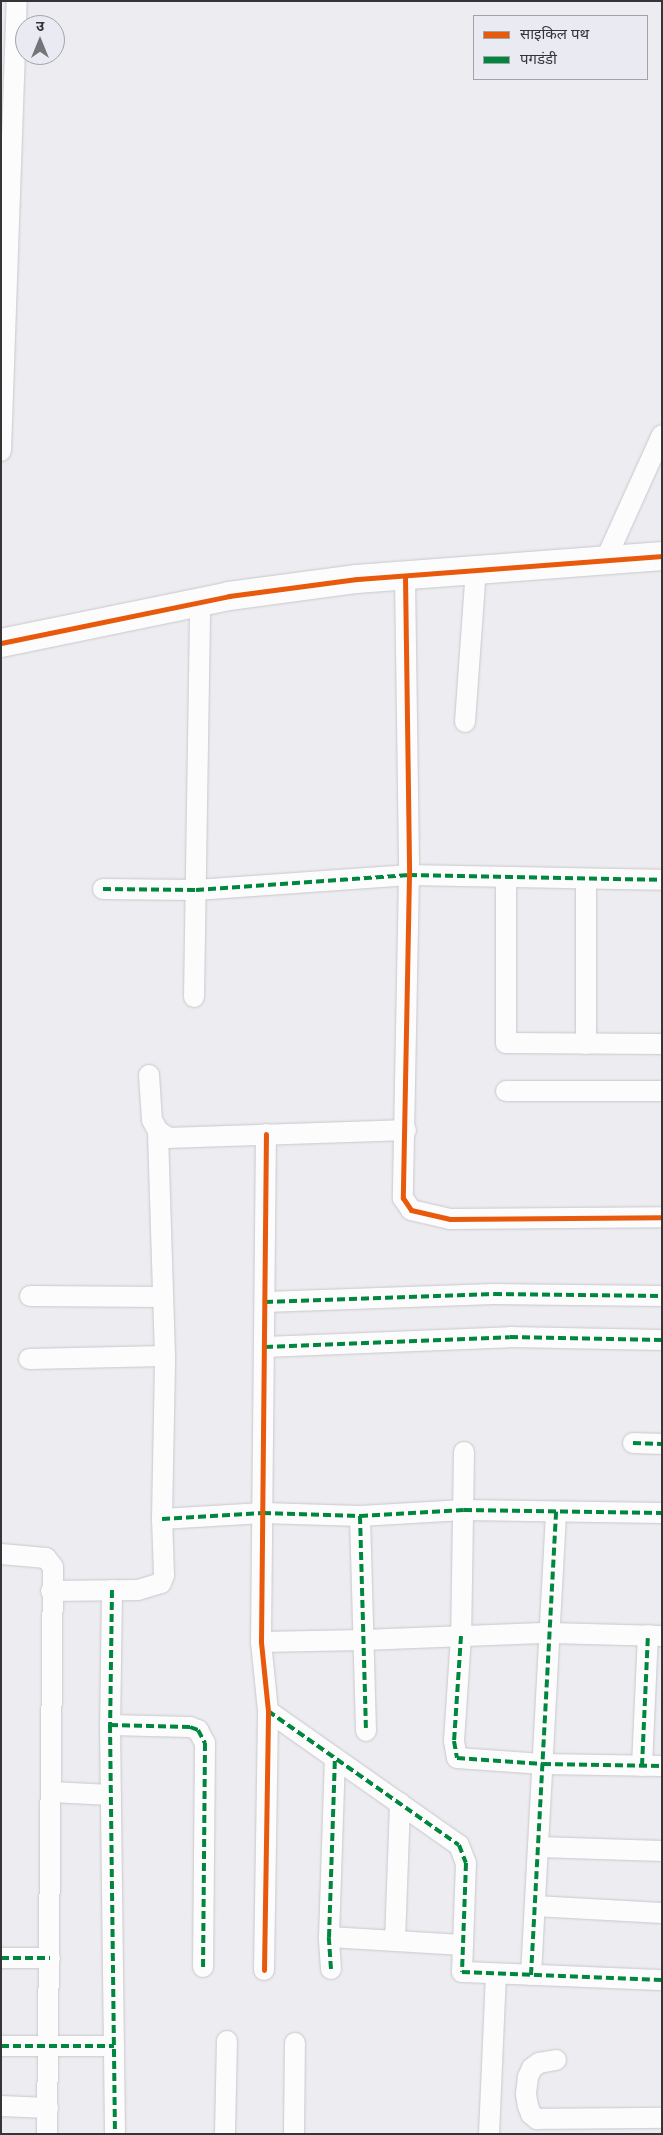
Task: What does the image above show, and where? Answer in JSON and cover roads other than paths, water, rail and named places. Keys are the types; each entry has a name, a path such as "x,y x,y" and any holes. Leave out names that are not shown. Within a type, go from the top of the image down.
{"street":[{"path":"1,451 7,119 17,1"},
{"path":"605,561 662,436"},
{"path":"1,644 230,596 337,582 662,556"},
{"path":"465,722 476,570"},
{"path":"405,576 409,875 406,1130 403,1198 411,1210 425,1215 450,1219 662,1217"},
{"path":"194,997 200,602"},
{"path":"103,889 196,890 409,875 586,880 662,880"},
{"path":"506,878 506,1043 662,1044"},
{"path":"586,880 586,1044"},
{"path":"51,1591 138,1590 161,1583 164,1575 162,1519 163,1297 158,1131 152,1120 149,1075"},
{"path":"506,1092 662,1090"},
{"path":"158,1131 170,1138 181,1139 266,1134 406,1130"},
{"path":"264,1970 268,1711 261,1642 266,1134"},
{"path":"265,1302 494,1294 662,1296"},
{"path":"30,1296 163,1297"},
{"path":"265,1347 510,1337 662,1340"},
{"path":"29,1359 164,1356"},
{"path":"633,1443 662,1444"},
{"path":"464,1452 461,1636 454,1741 457,1758 542,1764 662,1766"},
{"path":"162,1519 263,1513 360,1516 464,1510 662,1513"},
{"path":"532,1975 556,1512"},
{"path":"360,1516 366,1731"},
{"path":"1,1554 46,1558 53,1567 51,1591 50,1958 47,2134"},
{"path":"112,1590 110,1725 115,2134"},
{"path":"261,1642 549,1633 655,1636 642,1766"},
{"path":"268,1711 459,1845 466,1862 462,1972 662,1980"},
{"path":"110,1725 190,1727 198,1730 205,1743 203,1967"},
{"path":"331,1969 329,1937 335,1758"},
{"path":"51,1792 111,1795"},
{"path":"396,1941 400,1803"},
{"path":"538,1847 662,1851"},
{"path":"535,1906 662,1913"},
{"path":"329,1937 463,1945"},
{"path":"1,1958 50,1958"},
{"path":"489,2134 496,1974"},
{"path":"226,2134 228,2041"},
{"path":"294,2134 295,2043"},
{"path":"1,2046 114,2046"},
{"path":"556,2060 539,2062 532,2068 528,2077 526,2094 528,2106 531,2114 537,2119 662,2118"},
{"path":"1,2106 48,2108"}]}
